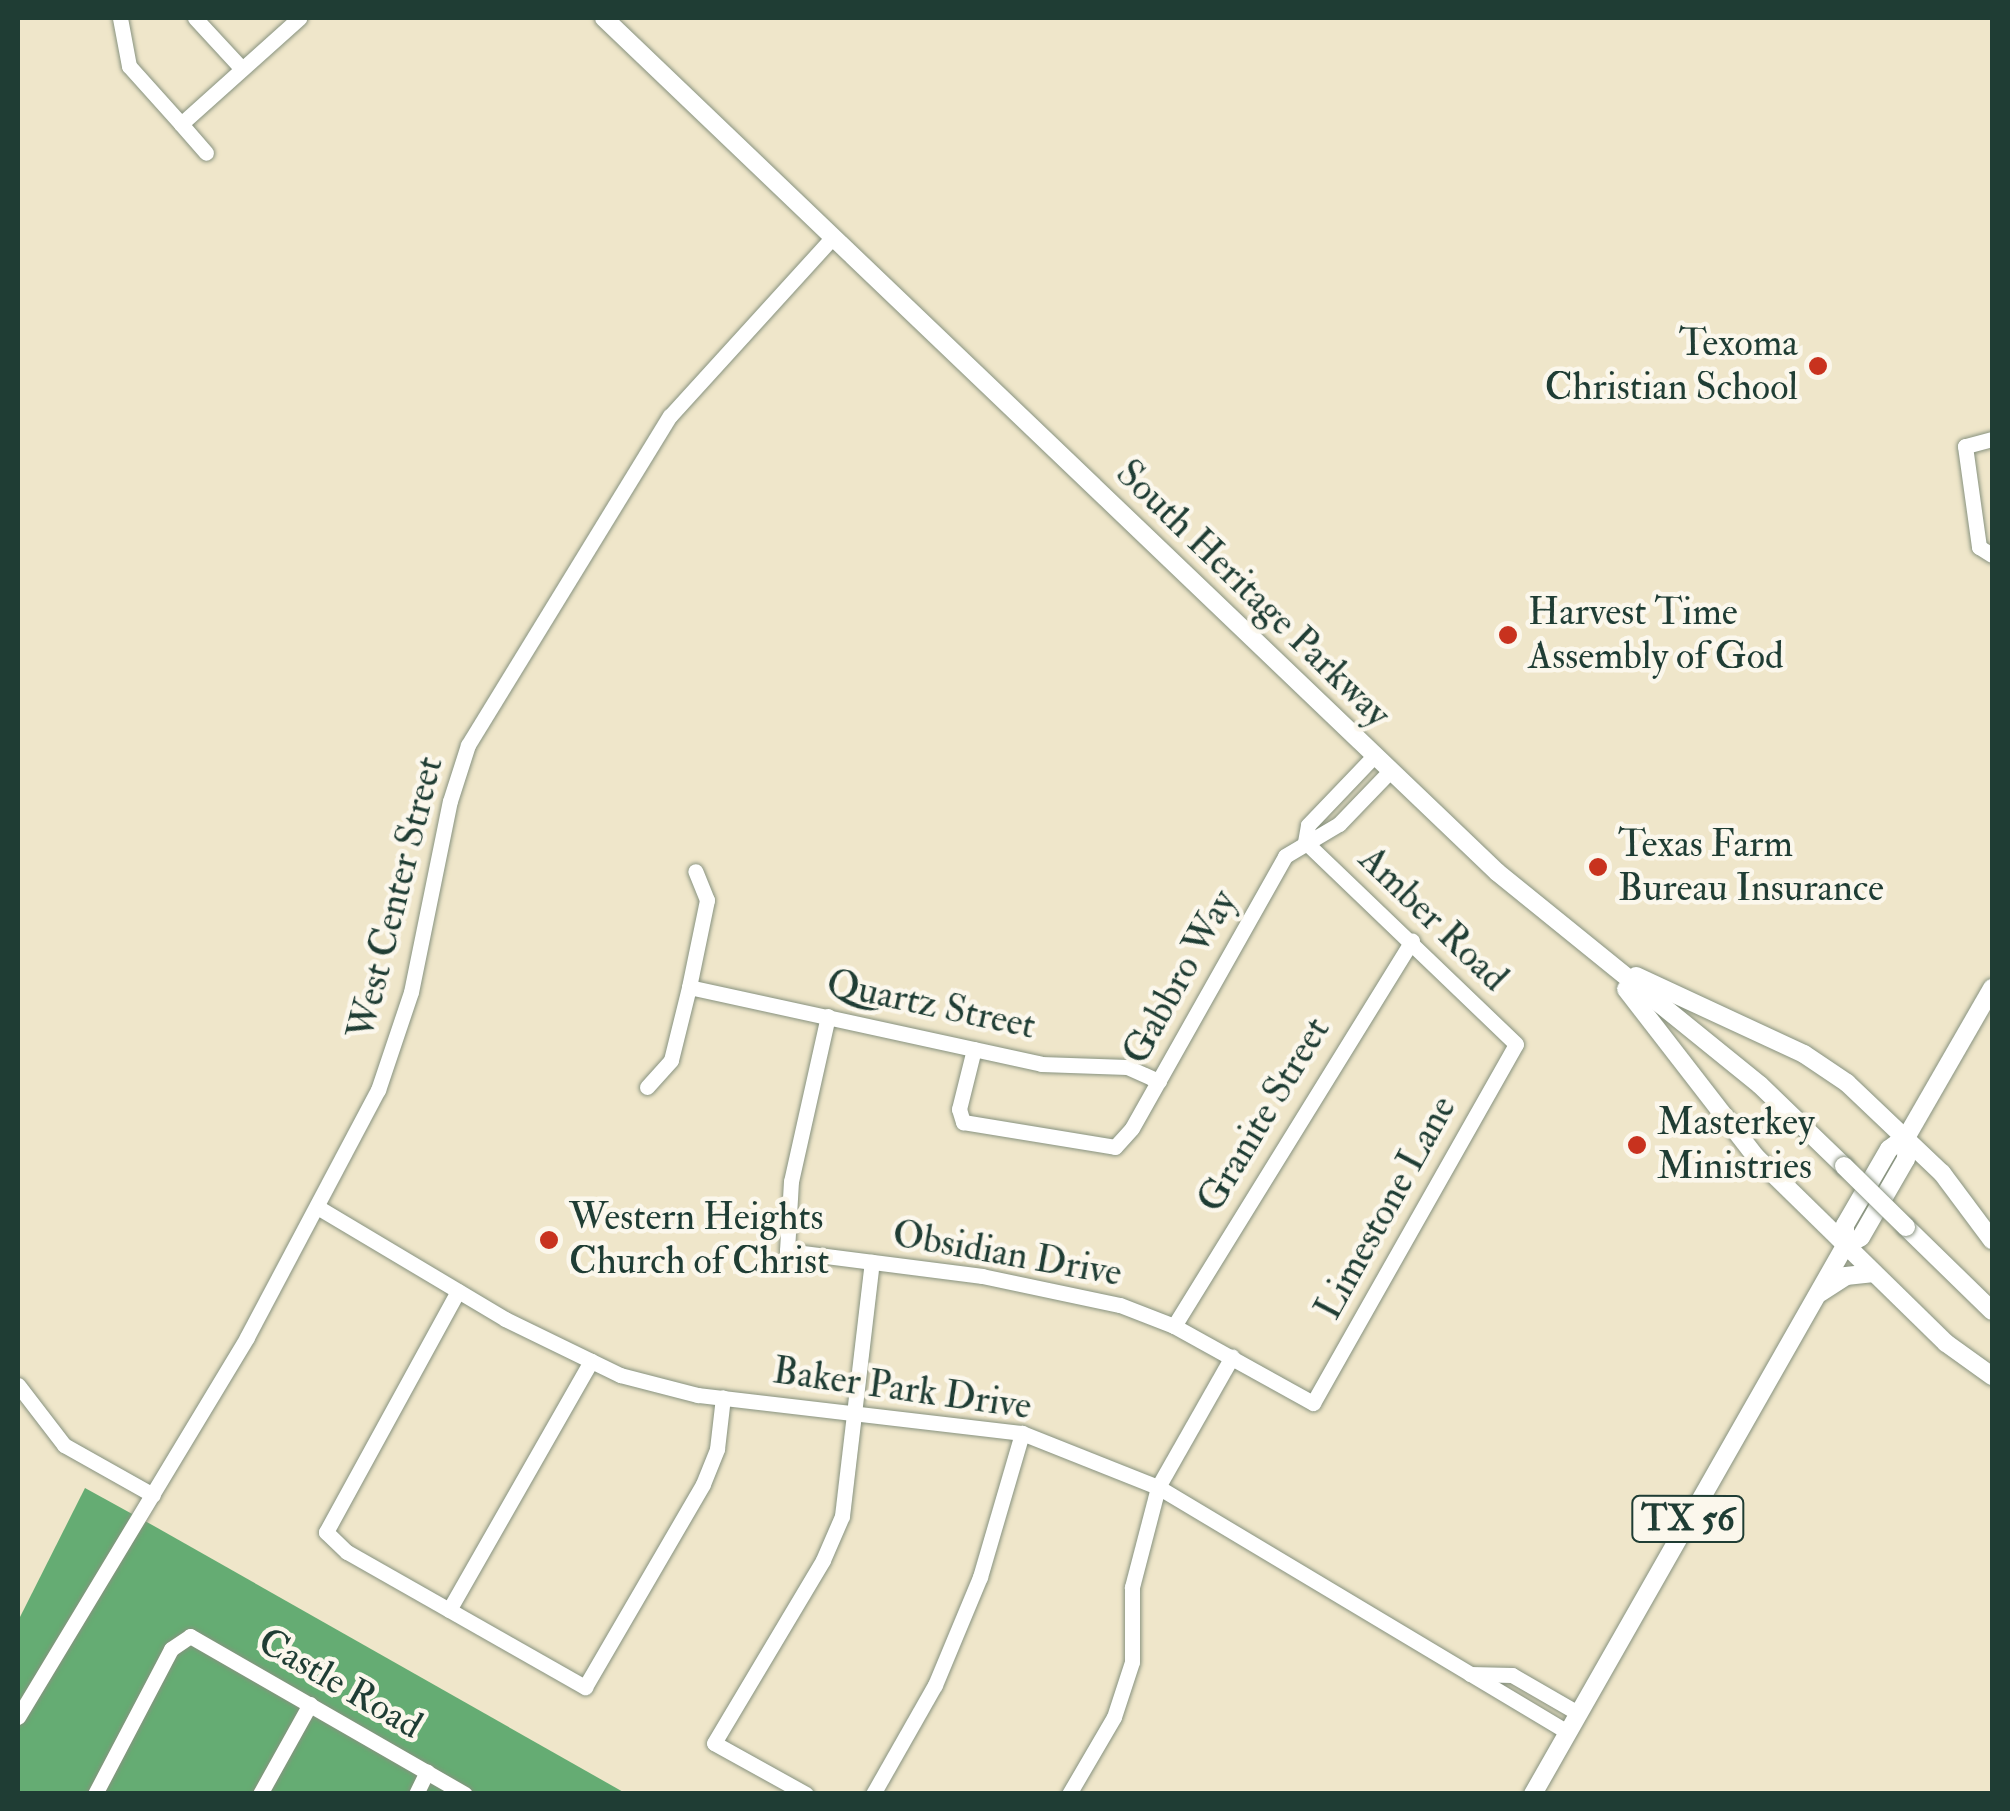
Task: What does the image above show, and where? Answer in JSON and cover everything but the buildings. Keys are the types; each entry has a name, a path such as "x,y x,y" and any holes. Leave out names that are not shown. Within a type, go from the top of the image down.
{"main road":[{"name":"South Heritage Parkway","path":"604,18 1390,770 1575,940 1760,1085 1992,1311"},
{"path":"1575,940 1645,981 1804,1054 1879,1110 1906,1136 1992,1240"},
{"path":"1575,940 1653,1021 1756,1157 1946,1343 1992,1376"},
{"name":"TX 56","path":"1533,1794 1565,1731 1845,1246 1845,1224 1889,1149 1906,1136 1992,988"},
{"path":"1879,1110 1903,1110 1928,1099"},
{"path":"1816,1296 1846,1276 1874,1273"}],"street":[{"path":"120,18 130,66 206,153"},
{"path":"195,18 242,69"},
{"path":"180,124 298,18"},
{"name":"West Center Street","path":"18,1717 320,1208 378,1090 411,992 450,800 468,746 670,416 833,236"},
{"path":"1992,439 1965,446 1979,548 1992,555"},
{"name":"Gabbro Way","path":"1305,842 1308,825 1375,755"},
{"name":"Gabbro Way","path":"974,1049 959,1109 963,1122 1115,1147 1159,1080 1286,856 1339,824 1390,770"},
{"name":"Amber Road","path":"1305,842 1412,940 1516,1044"},
{"path":"646,1086 670,1060 689,987 707,900 695,871"},
{"name":"Granite Street","path":"1174,1326 1412,940"},
{"name":"Quartz Street","path":"689,987 1041,1064 1127,1067 1159,1080"},
{"name":"Obsidian Drive","path":"828,1016 791,1181 787,1250 1072,1293 1174,1326 1313,1403"},
{"name":"Limestone Lane","path":"1313,1403 1516,1044"},
{"name":"Baker Park Drive","path":"320,1208 458,1291 620,1375 723,1398 1022,1433 1158,1487 1565,1731"},
{"path":"806,1794 714,1743 823,1560 842,1516 872,1262"},
{"path":"458,1291 326,1532 348,1552 585,1687 703,1484 717,1449 723,1398"},
{"path":"1069,1794 1114,1717 1132,1662 1132,1587 1158,1487 1232,1357"},
{"path":"449,1610 592,1361"},
{"path":"18,1385 64,1445 152,1495"},
{"path":"873,1794 934,1685 980,1577 1022,1433"},
{"name":"Castle Road","path":"94,1794 181,1638 200,1640 465,1794"},
{"path":"1469,1674 1512,1675 1576,1712"},
{"path":"260,1794 310,1704"},
{"path":"416,1794 427,1772"}],"green space":[{"path":"85,1488 625,1793 18,1793 18,1621"}],"place":[{"name":"Texoma Christian School","path":"1818,366"},
{"name":"Harvest Time Assembly of God","path":"1508,635"},
{"name":"Texas Farm Bureau Insurance","path":"1598,867"},
{"name":"Masterkey Ministries","path":"1637,1145"},
{"name":"Western Heights Church of Christ","path":"549,1240"}]}
